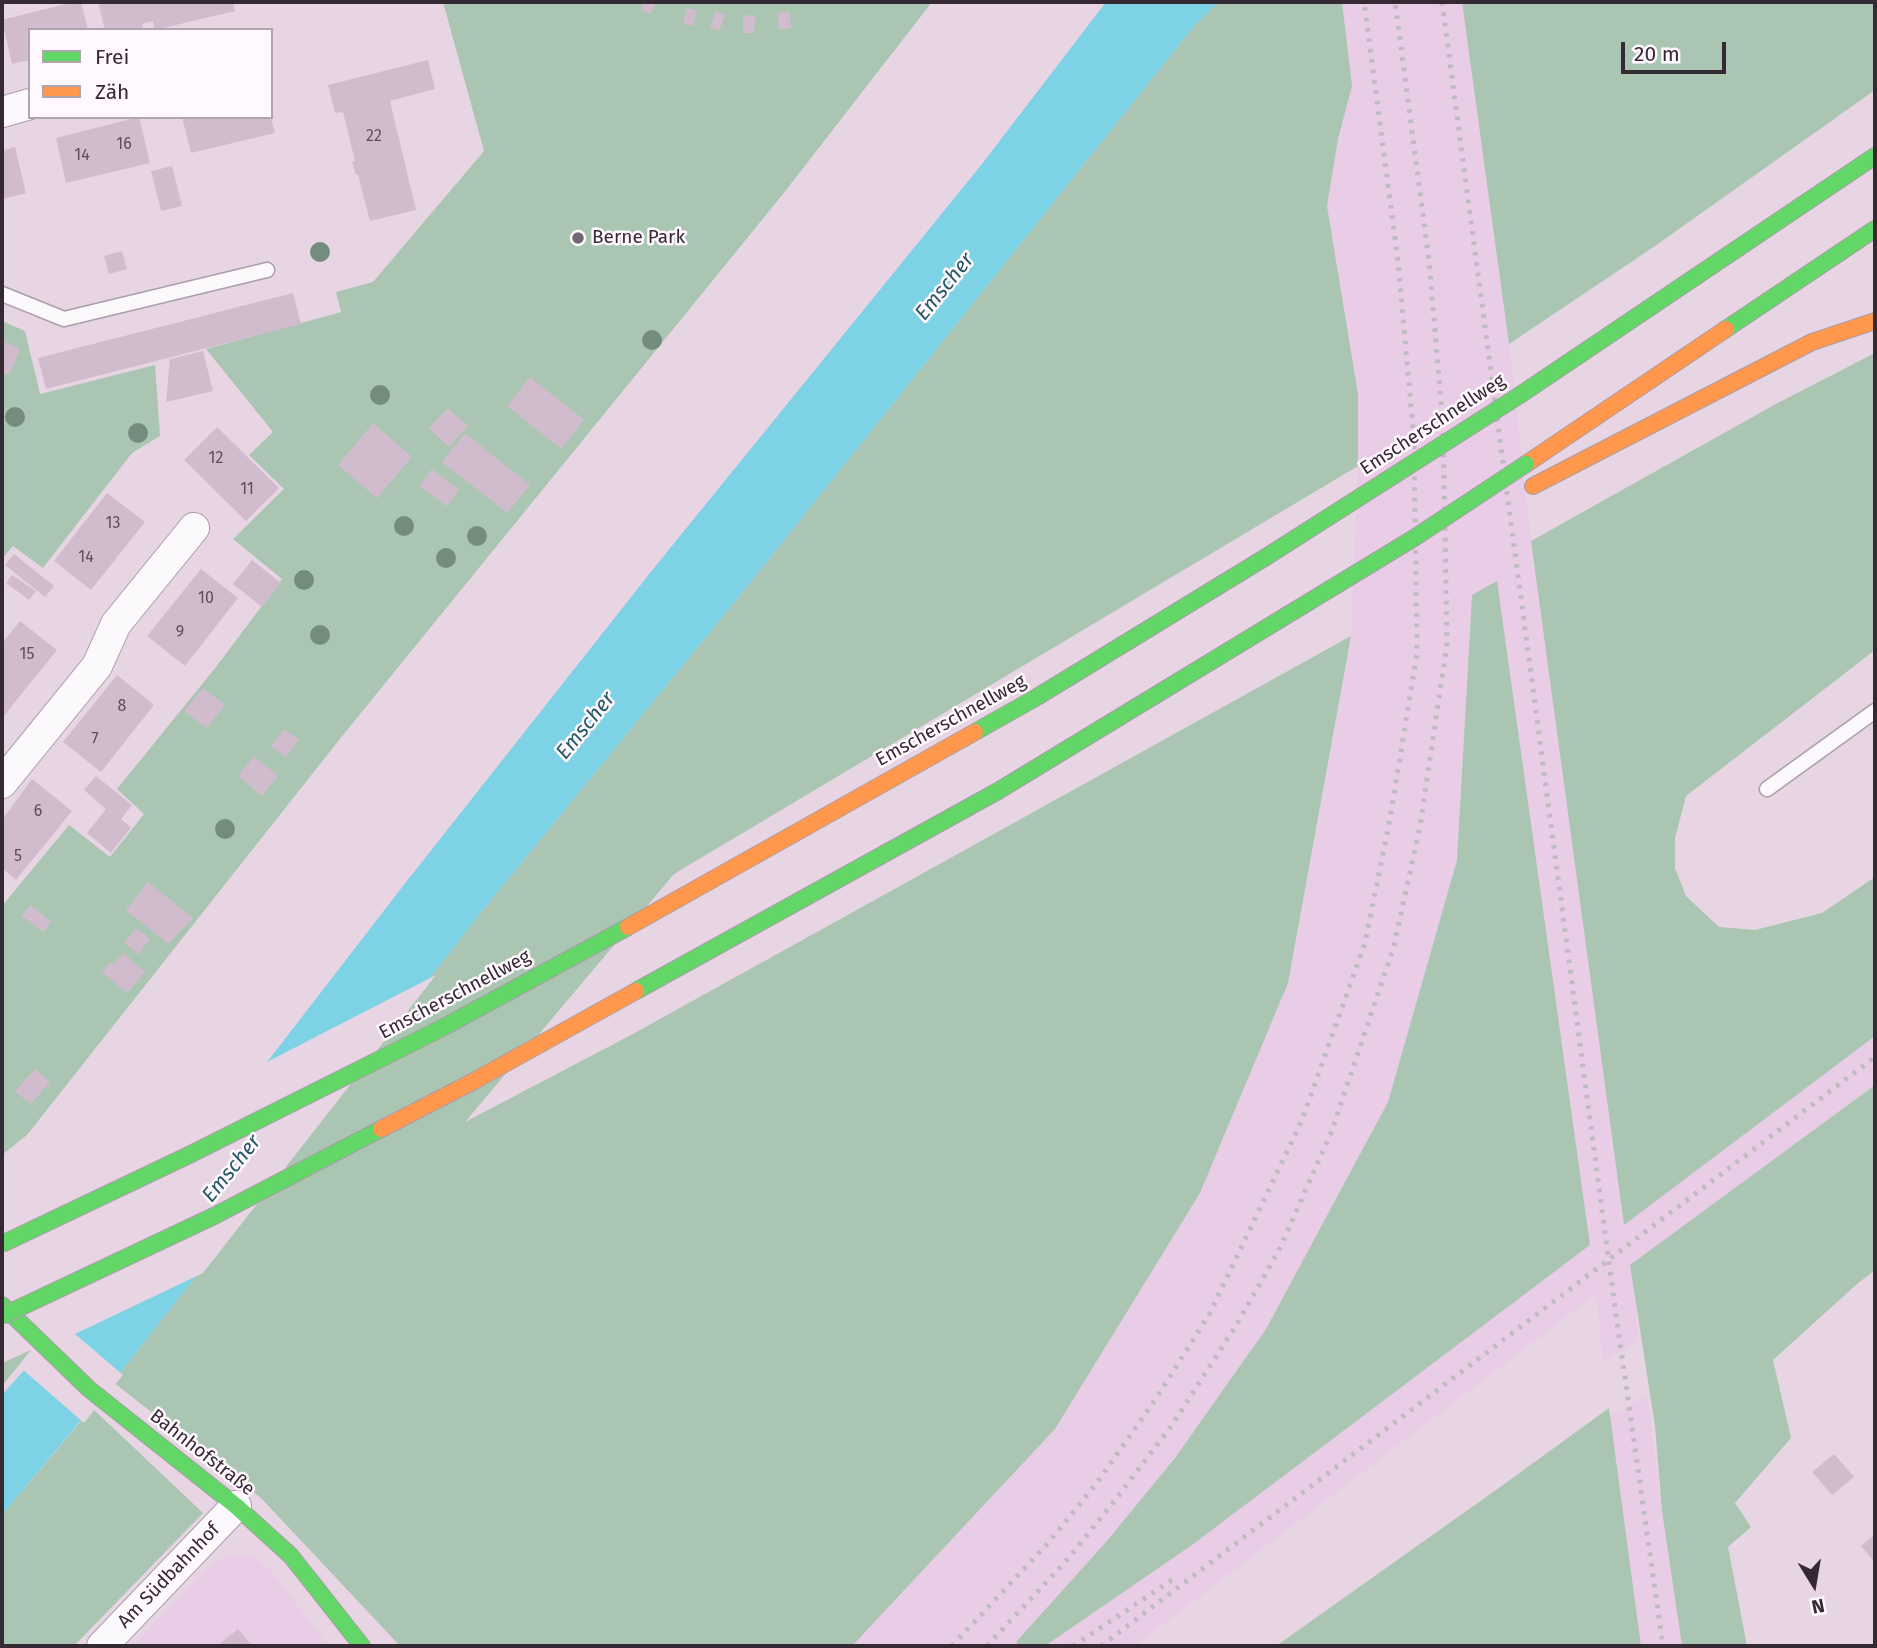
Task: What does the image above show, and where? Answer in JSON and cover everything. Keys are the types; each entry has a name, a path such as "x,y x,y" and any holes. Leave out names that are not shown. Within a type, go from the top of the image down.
{"main road":[{"name":"Emscherschnellweg","path":"2,1244 189,1155 444,1027 694,891 1037,697 1520,395 1875,156"},
{"path":"3,1310 214,1216 474,1080 998,791 1414,538 1875,229"},
{"path":"1525,489 1812,342 1875,321"},
{"path":"1414,538 1496,502"},
{"name":"Bahnhofstraße","path":"3,1310 89,1389 236,1506 291,1556 362,1646"}],"street":[{"path":"2,112 28,105"},
{"path":"2,783 97,666 116,624 194,528"},
{"name":"Am Südbahnhof","path":"102,1646 236,1506"}],"lane":[{"path":"2,294 64,319 267,270"},
{"path":"1767,789 1875,711"}],"shaded area":[{"path":"1342,2 1462,2 1509,344 1531,541 1624,1224 1875,1036 1875,1085 1631,1265 1639,1341 1603,1362 1596,1294 1135,1646 1045,1646 1192,1545 1590,1245 1496,582 1472,595 1457,860 1388,1102 1266,1329 1175,1458 1106,1542 1017,1642 1021,1646 852,1646 1055,1429 1200,1193 1288,983 1351,636 1358,394 1327,206 1338,139 1352,86"},
{"path":"1647,1395 1682,1646 1641,1646 1610,1416"},
{"path":"232,1555 249,1555 268,1567 329,1646 133,1646 206,1568"}],"green space":[{"path":"443,2 932,2 783,194 339,740 27,1135 2,1155 2,906 69,825 110,857 144,814 117,789 216,667 282,579 233,539 284,489 249,455 273,432 206,349 341,312 336,292 373,282 484,151"},
{"path":"1219,2 1342,2 1352,86 1338,139 1327,206 1358,394 1358,466 674,874 465,1122 631,1035 1351,636 1288,983 1200,1193 1055,1429 852,1646 400,1646 261,1498 113,1382 483,910 742,593 1195,25"},
{"path":"1462,2 1875,2 1875,90 1655,246 1509,344"},
{"path":"2,321 25,331 40,394 155,365 160,436 132,453 43,568 13,546 2,559"},
{"path":"1875,353 1875,650 1686,796 1675,838 1675,868 1686,896 1719,927 1755,930 1822,913 1875,877 1875,1036 1624,1225 1531,541 1774,405"},
{"path":"1497,581 1590,1245 1192,1545 1045,1646 1021,1646 1016,1642 1106,1542 1175,1458 1266,1329 1388,1102 1457,860 1472,595"},
{"path":"1875,1085 1875,1270 1773,1360 1791,1438 1735,1503 1751,1527 1728,1547 1747,1646 1682,1646 1662,1511 1655,1426 1630,1265"},
{"path":"31,1350 2,1386 2,1363"},
{"path":"92,1408 203,1513 74,1646 2,1646 2,1515"},
{"path":"1609,1408 1641,1646 1276,1646 1503,1485"}],"water":[{"name":"Emscher","path":"1106,2 1219,2 1195,25 742,593 483,910 113,1382 2,1515 2,1395 64,1325 403,886 654,568 982,164"}],"pier":[{"path":"436,975 203,1273 75,1334 123,1375 84,1423 21,1368 62,1323 261,1065"}],"building":[{"path":"81,2 88,28 28,28 28,60 12,64 2,20"},
{"path":"98,2 233,2 235,11 163,28 155,28 153,21 142,24 143,28 104,28"},
{"path":"645,2 656,2 651,14 641,10"},
{"path":"687,8 697,11 693,26 683,24"},
{"path":"716,11 725,15 719,31 710,27"},
{"path":"789,12 792,28 779,30 777,13"},
{"path":"743,15 755,16 754,33 743,33"},
{"path":"428,60 435,89 390,101 416,210 370,221 352,162 355,161 343,112 335,113 328,85"},
{"path":"139,119 150,163 66,183 56,138"},
{"path":"182,119 272,119 275,133 191,153"},
{"path":"15,147 26,193 2,199 2,151"},
{"path":"172,166 182,206 161,211 151,171"},
{"path":"122,251 127,269 109,274 104,256"},
{"path":"293,293 301,324 46,389 38,358"},
{"path":"2,341 20,349 9,375 2,372"},
{"path":"203,351 213,391 166,402 170,359"},
{"path":"530,377 584,420 561,449 507,406"},
{"path":"448,408 468,426 449,447 429,428"},
{"path":"373,423 412,457 377,498 338,465"},
{"path":"217,427 279,488 246,521 184,460"},
{"path":"465,433 530,485 507,513 442,462"},
{"path":"432,469 459,490 447,506 419,486"},
{"path":"107,493 145,522 91,590 54,561"},
{"path":"14,554 54,586 45,597 5,565"},
{"path":"252,560 281,583 262,607 233,584"},
{"path":"201,569 238,598 185,666 147,636"},
{"path":"12,575 36,591 29,600 6,583"},
{"path":"20,621 57,650 3,717 2,643"},
{"path":"117,675 154,705 101,772 63,742"},
{"path":"203,688 225,705 207,728 184,711"},
{"path":"284,729 299,740 286,757 271,746"},
{"path":"254,756 278,776 262,796 238,776"},
{"path":"96,776 132,805 121,819 131,828 111,853 87,833 106,809 84,790"},
{"path":"32,779 72,811 16,880 2,868 2,820"},
{"path":"148,882 193,918 168,944 126,910"},
{"path":"30,905 51,922 43,932 22,916"},
{"path":"136,928 150,939 138,954 124,943"},
{"path":"123,953 145,972 127,993 102,972 111,962 114,964"},
{"path":"35,1069 50,1082 31,1104 15,1091"},
{"path":"1834,1454 1854,1477 1832,1495 1812,1472"},
{"path":"1875,1534 1875,1563 1861,1546"},
{"path":"238,1629 252,1646 217,1646"}],"railway":[{"path":"952,1646 1049,1542 1096,1484 1155,1400 1210,1313 1302,1120 1365,943 1390,819 1417,653 1414,440 1398,261 1364,2"},
{"path":"987,1646 1067,1560 1116,1499 1172,1425 1237,1324 1279,1250 1331,1133 1394,946 1420,826 1447,644 1443,426 1429,260 1395,2"},
{"path":"1442,2 1613,1293 1663,1646"},
{"path":"1101,1646 1875,1057"},
{"path":"1073,1646 1172,1580"}],"traffic: fast":[{"path":"1520,395 1875,156"},
{"path":"1726,329 1875,229"},
{"path":"975,732 1266,557 1520,395"},
{"path":"1414,538 1526,464"},
{"path":"998,791 1414,538"},
{"path":"636,991 998,791"},
{"path":"2,1244 189,1155 444,1027 628,927"},
{"path":"2,1316 214,1216 381,1129"},
{"path":"2,1305 89,1389 236,1506 291,1556 362,1646"}],"traffic: slow":[{"path":"1533,486 1812,342 1875,321"},
{"path":"1526,464 1726,329"},
{"path":"628,927 975,732"},
{"path":"381,1129 636,991"}],"place":[{"name":"Berne Park","path":"578,238"}]}
